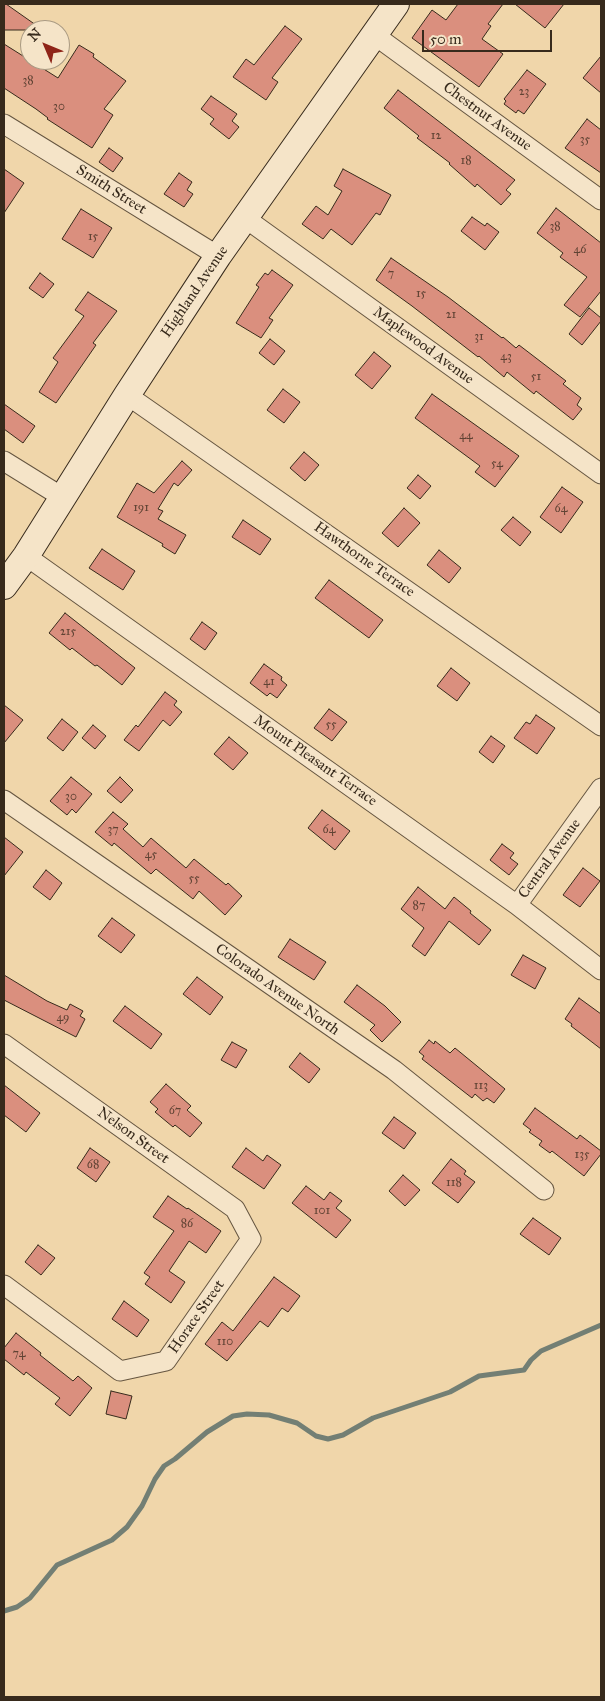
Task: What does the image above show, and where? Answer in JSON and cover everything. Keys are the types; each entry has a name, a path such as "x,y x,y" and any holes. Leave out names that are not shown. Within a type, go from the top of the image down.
{"street":[{"name":"Highland Avenue","path":"4,586 26,556 127,395 218,256 396,4"},
{"name":"Chestnut Avenue","path":"373,34 601,200"},
{"name":"Smith Street","path":"4,124 218,256"},
{"name":"Maplewood Avenue","path":"245,218 601,474"},
{"name":"Hawthorne Terrace","path":"127,395 601,726"},
{"path":"4,460 62,498"},
{"name":"Mount Pleasant Terrace","path":"26,556 517,905 601,970"},
{"name":"Central Avenue","path":"517,905 601,788"},
{"name":"Colorado Avenue North","path":"4,800 394,1070 544,1190"},
{"name":"Nelson Street","path":"4,1044 235,1209 251,1239"},
{"name":"Horace Street","path":"4,1285 120,1371 166,1361 251,1239"}],"building":[{"path":"4,4 29,20 20,20 20,30 4,30"},
{"path":"458,4 503,4 488,24 491,26 482,39 503,54 479,87 412,38 432,10 446,20"},
{"path":"515,4 564,4 545,28"},
{"path":"285,26 302,39 272,78 278,82 266,100 233,77 246,59 254,65"},
{"path":"4,44 20,54 20,70 45,70 58,78 63,70 70,70 70,59 79,45 94,54 93,57 126,81 104,109 113,115 92,148 4,88"},
{"path":"601,56 601,93 583,78"},
{"path":"527,70 546,84 524,114 518,110 516,113 504,104 506,101 504,99"},
{"path":"398,90 515,180 506,190 511,194 501,205 477,184 475,187 450,163 417,138 419,136 384,108"},
{"path":"211,96 237,114 232,121 239,127 229,139 210,124 214,119 201,109"},
{"path":"587,119 601,130 601,173 565,148"},
{"path":"109,148 123,158 113,172 99,162"},
{"path":"4,169 24,183 4,213"},
{"path":"343,169 391,195 380,215 376,213 352,245 331,229 323,239 302,224 316,206 328,215 342,191 334,186"},
{"path":"179,173 192,182 187,190 193,194 184,207 164,194"},
{"path":"556,208 601,243 601,291 580,317 564,305 587,277 560,257 563,253 537,233"},
{"path":"81,209 112,228 93,258 62,239"},
{"path":"472,217 485,226 487,223 499,232 485,250 461,231"},
{"path":"391,258 448,297 516,348 519,345 566,381 563,384 581,398 577,405 582,409 573,420 536,391 534,394 507,372 504,377 479,356 376,280"},
{"path":"272,270 293,285 269,318 273,320 261,338 236,323 259,287 256,285 265,273 268,275"},
{"path":"40,273 54,284 43,298 29,288"},
{"path":"88,292 117,311 93,343 96,345 56,403 39,392 58,362 53,358 84,316 75,310"},
{"path":"589,308 601,318 601,321 582,345 569,334"},
{"path":"270,339 285,351 274,365 259,353"},
{"path":"374,352 391,366 372,389 355,375"},
{"path":"283,389 300,402 284,423 267,410"},
{"path":"432,394 519,456 495,487 475,472 480,466 415,418"},
{"path":"4,404 35,426 23,443 4,429"},
{"path":"304,452 319,465 305,481 290,468"},
{"path":"182,461 192,470 178,486 174,483 158,509 163,511 158,519 186,535 175,554 162,546 163,544 117,517 137,483 154,493"},
{"path":"418,475 431,486 420,499 407,488"},
{"path":"562,487 583,502 561,533 540,517"},
{"path":"404,508 420,523 398,547 382,533"},
{"path":"513,517 531,532 520,546 501,530"},
{"path":"243,520 271,539 260,555 232,537"},
{"path":"102,549 135,571 123,590 89,568"},
{"path":"439,550 461,568 449,583 427,565"},
{"path":"329,580 383,620 369,638 315,598"},
{"path":"65,613 135,668 122,685 97,665 95,666 72,648 70,650 49,633"},
{"path":"202,622 217,633 205,650 190,639"},
{"path":"264,664 282,677 281,680 287,685 277,698 270,693 267,696 250,683"},
{"path":"451,668 470,683 457,701 437,686"},
{"path":"165,692 177,701 174,705 182,712 170,726 163,720 139,751 124,740 136,725 138,727"},
{"path":"4,705 23,720 4,743"},
{"path":"329,709 347,722 332,741 314,728"},
{"path":"536,715 555,728 537,754 514,738 526,722 530,724"},
{"path":"62,719 78,732 63,751 47,738"},
{"path":"93,725 106,736 95,749 82,738"},
{"path":"491,736 505,746 493,763 479,752"},
{"path":"229,737 248,753 233,770 214,754"},
{"path":"71,777 92,794 76,813 72,809 67,815 50,801"},
{"path":"120,777 133,790 121,803 107,791"},
{"path":"322,810 350,831 335,850 308,828"},
{"path":"113,812 128,824 123,829 143,847 151,838 186,868 194,859 226,885 228,883 242,896 225,915 199,891 193,899 156,869 151,874 114,843 112,846 95,832"},
{"path":"4,837 23,852 4,876"},
{"path":"502,844 514,853 510,858 518,864 509,875 490,860"},
{"path":"583,868 600,881 580,907 563,895"},
{"path":"46,870 62,883 50,900 33,887"},
{"path":"418,887 445,909 454,897 491,930 479,945 449,921 425,956 412,946 424,928 401,909"},
{"path":"112,918 135,935 121,953 98,936"},
{"path":"290,939 326,962 314,980 278,957"},
{"path":"523,955 546,968 535,989 511,975"},
{"path":"4,975 47,1001 67,1010 70,1004 83,1011 80,1016 85,1019 76,1037 4,1000"},
{"path":"197,977 223,997 210,1015 183,994"},
{"path":"357,985 385,1006 401,1022 382,1042 370,1030 375,1025 344,1002"},
{"path":"579,998 601,1014 601,1049 571,1026 572,1024 565,1019"},
{"path":"125,1006 162,1034 151,1049 113,1021"},
{"path":"429,1040 434,1044 435,1041 450,1053 455,1048 505,1089 494,1103 487,1098 483,1101 475,1094 472,1098 422,1059 424,1056 419,1052"},
{"path":"232,1042 247,1050 236,1068 221,1060"},
{"path":"300,1053 320,1069 309,1083 289,1067"},
{"path":"166,1084 191,1106 187,1110 202,1123 190,1137 175,1125 173,1127 155,1112 158,1109 150,1102"},
{"path":"4,1085 40,1113 26,1132 4,1115"},
{"path":"535,1108 577,1139 580,1135 601,1151 601,1154 584,1176 552,1151 550,1153 539,1145 542,1141 529,1132 531,1130 523,1124"},
{"path":"394,1117 416,1133 404,1149 382,1133"},
{"path":"90,1148 110,1162 96,1182 77,1168"},
{"path":"246,1148 263,1161 267,1155 281,1165 264,1189 232,1167"},
{"path":"451,1159 466,1171 464,1174 475,1182 458,1203 432,1183"},
{"path":"403,1175 420,1190 405,1206 389,1191"},
{"path":"306,1186 324,1200 330,1192 342,1201 336,1208 351,1220 336,1238 292,1203"},
{"path":"168,1196 221,1231 206,1253 189,1241 169,1271 185,1282 171,1303 145,1284 150,1277 144,1273 174,1231 153,1217"},
{"path":"533,1218 561,1238 549,1255 520,1234"},
{"path":"38,1245 55,1258 41,1275 25,1262"},
{"path":"274,1277 300,1296 288,1312 282,1308 268,1327 260,1321 227,1361 205,1344 222,1322 233,1331"},
{"path":"124,1301 149,1320 137,1337 112,1319"},
{"path":"16,1333 73,1381 78,1376 92,1388 70,1416 55,1404 60,1398 26,1372 24,1375 4,1359 4,1348"},
{"path":"111,1391 132,1396 126,1419 106,1414"}],"waterway":[{"path":"4,1611 17,1607 30,1598 57,1565 112,1540 127,1527 142,1506 155,1479 164,1466 207,1432 233,1416 247,1414 269,1415 297,1423 316,1436 328,1439 343,1435 373,1418 450,1392 479,1376 524,1370 541,1351 601,1325"}]}
